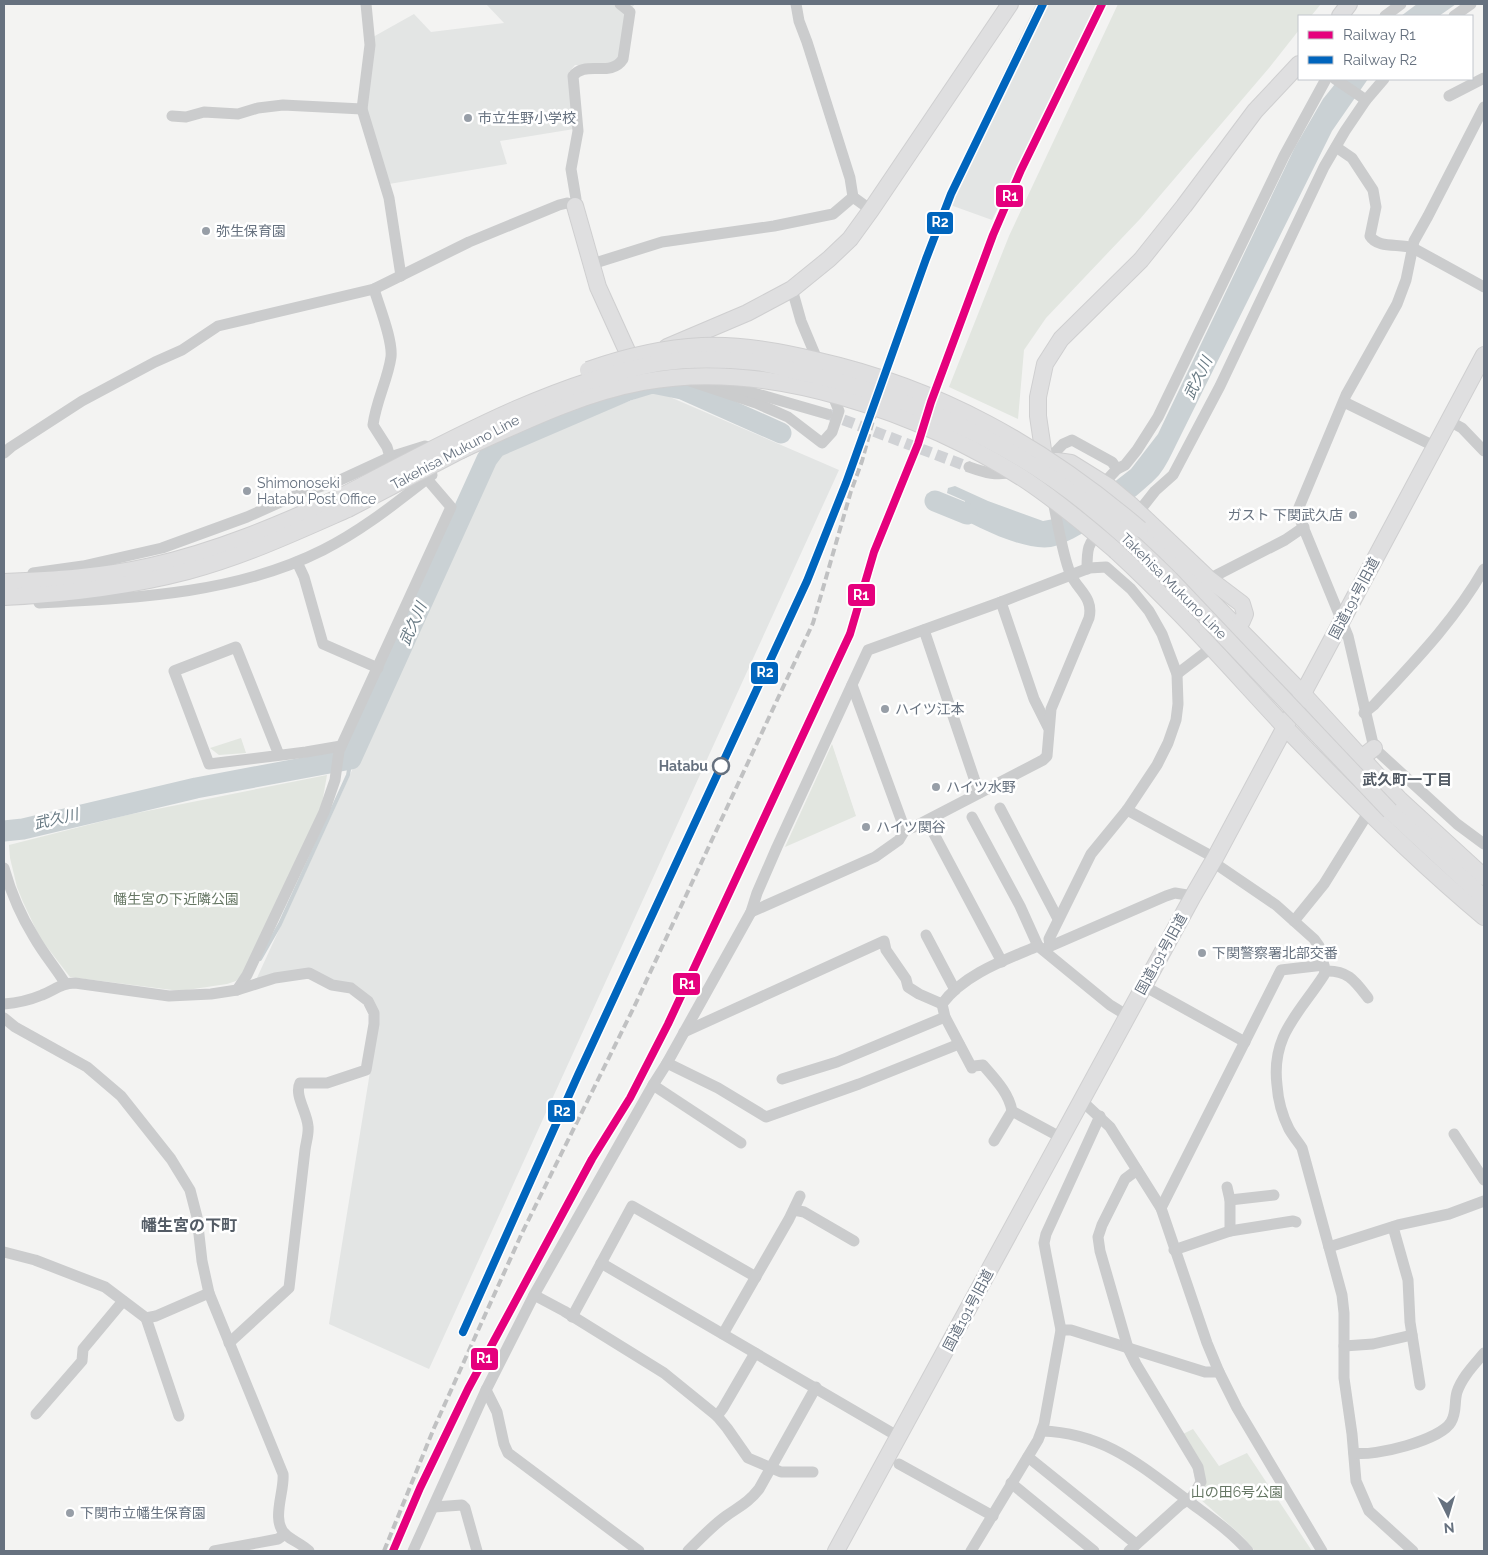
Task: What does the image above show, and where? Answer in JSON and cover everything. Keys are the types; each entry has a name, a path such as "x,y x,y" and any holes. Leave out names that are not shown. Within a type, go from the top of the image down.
{"main road":[{"path":"530,408 748,313 792,289 829,259 850,239 871,210 1010,4"},
{"path":"1341,15 1349,4"},
{"path":"1237,627 1245,614 1242,604 1209,579 1106,484 1071,463 1057,461 1045,463 1038,416 1040,388 1045,364 1062,339 1141,260 1255,111 1298,65"},
{"path":"574,206 602,299 632,362"},
{"path":"456,445 517,403 586,371 632,356 670,349 703,346 750,348 783,352 851,368 955,406 1038,452 1089,488 1140,529 1304,695 1368,753 1400,800 1484,877"},
{"name":"国道191号旧道","path":"836,1551 1304,695 1342,620 1484,355"},
{"name":"Takehisa Mukuno Line","path":"4,597 119,586 190,570 262,546 456,445 562,398 626,378 663,370 712,367 798,372 859,387 930,412 1012,454 1082,500 1170,579 1390,811 1484,898"},
{"path":"456,445 592,395 636,383 696,376 720,376 777,382 841,397 943,435 999,464 1026,481 1073,515 1116,551 1155,588 1337,779 1420,861 1484,917"},
{"name":"Takehisa Mukuno Line","path":"4,582 78,577 116,572 185,558 344,503"},
{"path":"1337,779 1368,753"}],"street":[{"path":"366,4 370,45 362,109 389,198 401,276"},
{"path":"4,453 11,446 74,406 155,362 182,350 218,326 374,289 469,242 559,205 567,203 574,206 576,199 571,169 578,131 573,76 577,71 583,69 606,69 616,67 621,63 630,12 620,4"},
{"path":"796,4 799,21 850,178 853,196 871,210"},
{"path":"1386,15 1401,4"},
{"path":"1455,15 1471,4"},
{"path":"1449,96 1484,78"},
{"path":"1106,484 1117,469 1125,465 1137,450 1158,416 1284,156 1325,80"},
{"path":"1336,80 1366,100"},
{"path":"1087,568 1088,549 1093,537 1134,508 1144,505 1155,491 1172,475 1188,449 1324,167 1366,100 1383,80"},
{"path":"172,116 186,117 204,112 238,114 258,108 283,105 362,109"},
{"path":"1484,107 1414,241 1406,280 1397,304 1344,402 1297,512 1348,636 1364,713 1368,753 1484,844"},
{"path":"1472,130 1484,129"},
{"path":"1336,147 1352,158 1373,190 1376,207 1370,236 1373,240 1382,244 1413,248 1484,287"},
{"path":"592,264 662,242 774,226 832,214 853,196"},
{"path":"237,990 247,974 324,812 335,780 340,749 451,507 427,478 390,457 387,447 373,425 375,411 391,358 391,347 374,289"},
{"path":"632,362 756,403 788,417 822,443 832,432 840,411 800,320 792,289"},
{"path":"632,362 682,372 827,414"},
{"path":"1344,402 1436,447"},
{"path":"4,576 83,566 162,548 247,517 303,492 338,481 390,457 489,425 530,408"},
{"path":"4,604 115,598 198,589 252,578 298,562 348,536 396,504 427,478 493,430 530,408"},
{"path":"1449,420 1462,428 1484,452"},
{"path":"970,467 987,473 1002,475 1045,463 1063,444 1072,440 1112,462 1117,469"},
{"path":"751,912 875,857 899,840 905,830 1043,760 1048,750 1050,709 1090,618 1091,609 1080,587 1071,575 1045,463"},
{"path":"1209,579 1285,540 1304,527"},
{"path":"298,562 304,576 323,644 378,668"},
{"path":"413,1551 486,1390 534,1295 751,912 774,854 868,650 1001,602 1087,568 1106,568 1131,588 1149,611 1162,634 1177,674 1178,704 1176,720 1168,743 1157,765 1127,810 1090,854 1049,939 1043,947"},
{"path":"1364,713 1374,705 1428,647 1463,603 1484,569"},
{"path":"1001,602 1034,699 1048,728"},
{"path":"1233,670 1231,658 1237,627"},
{"path":"924,630 980,793"},
{"path":"279,755 236,647 174,672 209,764 340,749"},
{"path":"1177,674 1211,648"},
{"path":"852,685 905,830"},
{"path":"1000,808 1058,919"},
{"path":"1127,810 1214,860 1276,905 1314,939 1319,946 1324,976 1292,1021 1277,1054 1276,1073 1280,1106 1290,1130 1302,1148 1342,1295 1344,1312 1344,1378 1356,1482 1365,1504 1376,1517 1413,1551"},
{"path":"972,817 1043,947 1094,993 1128,1016"},
{"path":"1294,921 1324,884 1365,818"},
{"path":"934,834 1002,962"},
{"path":"4,868 11,891 24,919 37,943 64,983"},
{"path":"942,1004 955,990 973,977 1002,962 1166,896 1175,893 1193,896"},
{"path":"926,935 955,990"},
{"path":"684,1032 884,941 886,950 906,979 908,987 942,1004"},
{"path":"1161,1208 1281,970 1324,968 1344,973 1357,984 1368,998"},
{"path":"4,1004 13,1004 42,995 64,983 170,996 211,994 237,990 275,978 309,973 332,985 351,988 358,992 372,1007 375,1018 366,1070 327,1082 306,1082 298,1085 309,1129 289,1288 229,1343"},
{"path":"1144,986 1245,1042"},
{"path":"942,1004 945,1017 972,1068 983,1065 1009,1099 1012,1112 994,1141"},
{"path":"782,1079 837,1062 945,1017"},
{"path":"4,1020 87,1067 121,1096 171,1159 190,1190 197,1217 202,1261 209,1293 283,1474 284,1481 279,1518 285,1534 297,1547 309,1551"},
{"path":"667,1063 718,1088 766,1116 859,1084 959,1044"},
{"path":"653,1085 741,1143"},
{"path":"1082,1101 1110,1126 1161,1208 1207,1343 1220,1372 1237,1408 1322,1551"},
{"path":"1012,1112 1062,1138"},
{"path":"976,1549 1011,1483 1042,1431 1054,1377 1061,1330 1046,1254 1046,1234 1100,1116"},
{"path":"1454,1134 1484,1180"},
{"path":"1028,1457 1132,1548 1192,1497 1199,1487 1198,1467 1128,1348 1100,1251 1098,1237 1102,1225 1125,1178 1137,1170"},
{"path":"1227,1187 1230,1200 1230,1231"},
{"path":"1230,1200 1274,1195"},
{"path":"723,1334 794,1210 800,1196"},
{"path":"1329,1247 1393,1227 1449,1214 1484,1201"},
{"path":"572,1317 632,1206 756,1277"},
{"path":"794,1210 804,1212 854,1241"},
{"path":"1174,1250 1230,1231 1296,1222"},
{"path":"1393,1227 1408,1280 1412,1335 1420,1385"},
{"path":"4,1252 35,1260 105,1287 146,1318 179,1416"},
{"path":"601,1263 899,1438"},
{"path":"146,1318 156,1316 209,1293"},
{"path":"534,1295 653,1365 717,1416 748,1458 770,1469 781,1472 813,1472"},
{"path":"36,1414 82,1361 83,1349 122,1301"},
{"path":"1061,1330 1071,1330 1205,1372 1220,1372"},
{"path":"1344,1346 1372,1344 1412,1335"},
{"path":"717,1416 755,1353"},
{"path":"1354,1453 1360,1454 1388,1450 1442,1432 1454,1417 1458,1390 1465,1377 1484,1353"},
{"path":"688,1551 713,1527 750,1501 759,1489 816,1388"},
{"path":"486,1390 497,1412 504,1444 508,1453 640,1551"},
{"path":"1042,1431 1074,1434 1118,1451 1217,1522 1248,1551"},
{"path":"899,1464 993,1516"},
{"path":"1011,1483 1094,1551"},
{"path":"434,1506 462,1505 465,1508 475,1550"},
{"path":"214,1551 278,1539 285,1534"}],"shaded area":[{"path":"486,4 635,4 627,14 618,62 608,66 575,65 569,72 574,129 500,141 507,164 389,184 366,108 373,37 414,14 431,32 504,23"},
{"path":"1036,4 1098,4 992,220 942,202"},
{"path":"656,391 839,470 429,1369 329,1324 370,1072 374,1005 325,978 256,980 494,460 502,451 511,446"}],"green space":[{"path":"1118,4 1321,4 1312,15 1298,15 1298,31 1269,68 1140,219 1046,318 1024,350 1018,419 949,387 1009,236"},
{"path":"241,738 246,753 219,755 210,748"},
{"path":"832,744 856,816 785,847"},
{"name":"幡生宮の下近隣公園","path":"327,775 321,809 243,973 236,981 180,991 70,977 40,938 17,887 9,845 127,815"},
{"name":"山の田6号公園","path":"1193,1429 1219,1466 1247,1453 1312,1551 1255,1551 1242,1536 1200,1499 1183,1434"}],"water":[{"path":"1417,4 1456,4 1440,15 1402,15"},
{"path":"1338,80 1367,80 1332,131 1172,453 1159,475 1124,506 1092,528 1077,537 1051,547 1026,545 1012,541 984,530 947,511 940,503 945,502 965,507 965,501 947,493 948,488 955,486 988,501 1043,521 1059,518 1086,504 1131,469 1158,434 1295,147 1323,99"}],"waterway":[{"name":"武久川","path":"4,831 23,829 196,788 351,759 487,459 496,447 626,391 652,383 682,389 781,433"},
{"name":"武久川","path":"935,501 967,514"},
{"path":"260,959 280,924 348,775 351,759"}],"tunnel":[{"path":"828,414 969,467"}],"railway":[{"path":"384,1551 434,1428 522,1233 635,1005 813,623 851,491 862,461 888,365"}],"rail line":[{"name":"R2","path":"463,1332 578,1075 807,581 846,483 951,194 1043,4"},
{"name":"R1","path":"393,1551 420,1488 468,1389 592,1159 630,1098 668,1024 850,634 874,552 918,444 931,402 993,235 1021,170 1102,4"}],"place":[{"name":"市立生野小学校","path":"468,118"},
{"name":"弥生保育園","path":"206,231"},
{"name":"Shimonoseki Hatabu Post Office","path":"247,491"},
{"name":"ガスト 下関武久店","path":"1353,515"},
{"name":"ハイツ江本","path":"885,709"},
{"name":"Hatabu","path":"721,766"},
{"name":"ハイツ水野","path":"936,787"},
{"name":"ハイツ関谷","path":"866,827"},
{"name":"下関警察署北部交番","path":"1202,953"},
{"name":"下関市立幡生保育園","path":"70,1513"}],"district":[{"name":"武久町一丁目","path":"1407,780"},
{"name":"幡生宮の下町","path":"189,1225"}]}
